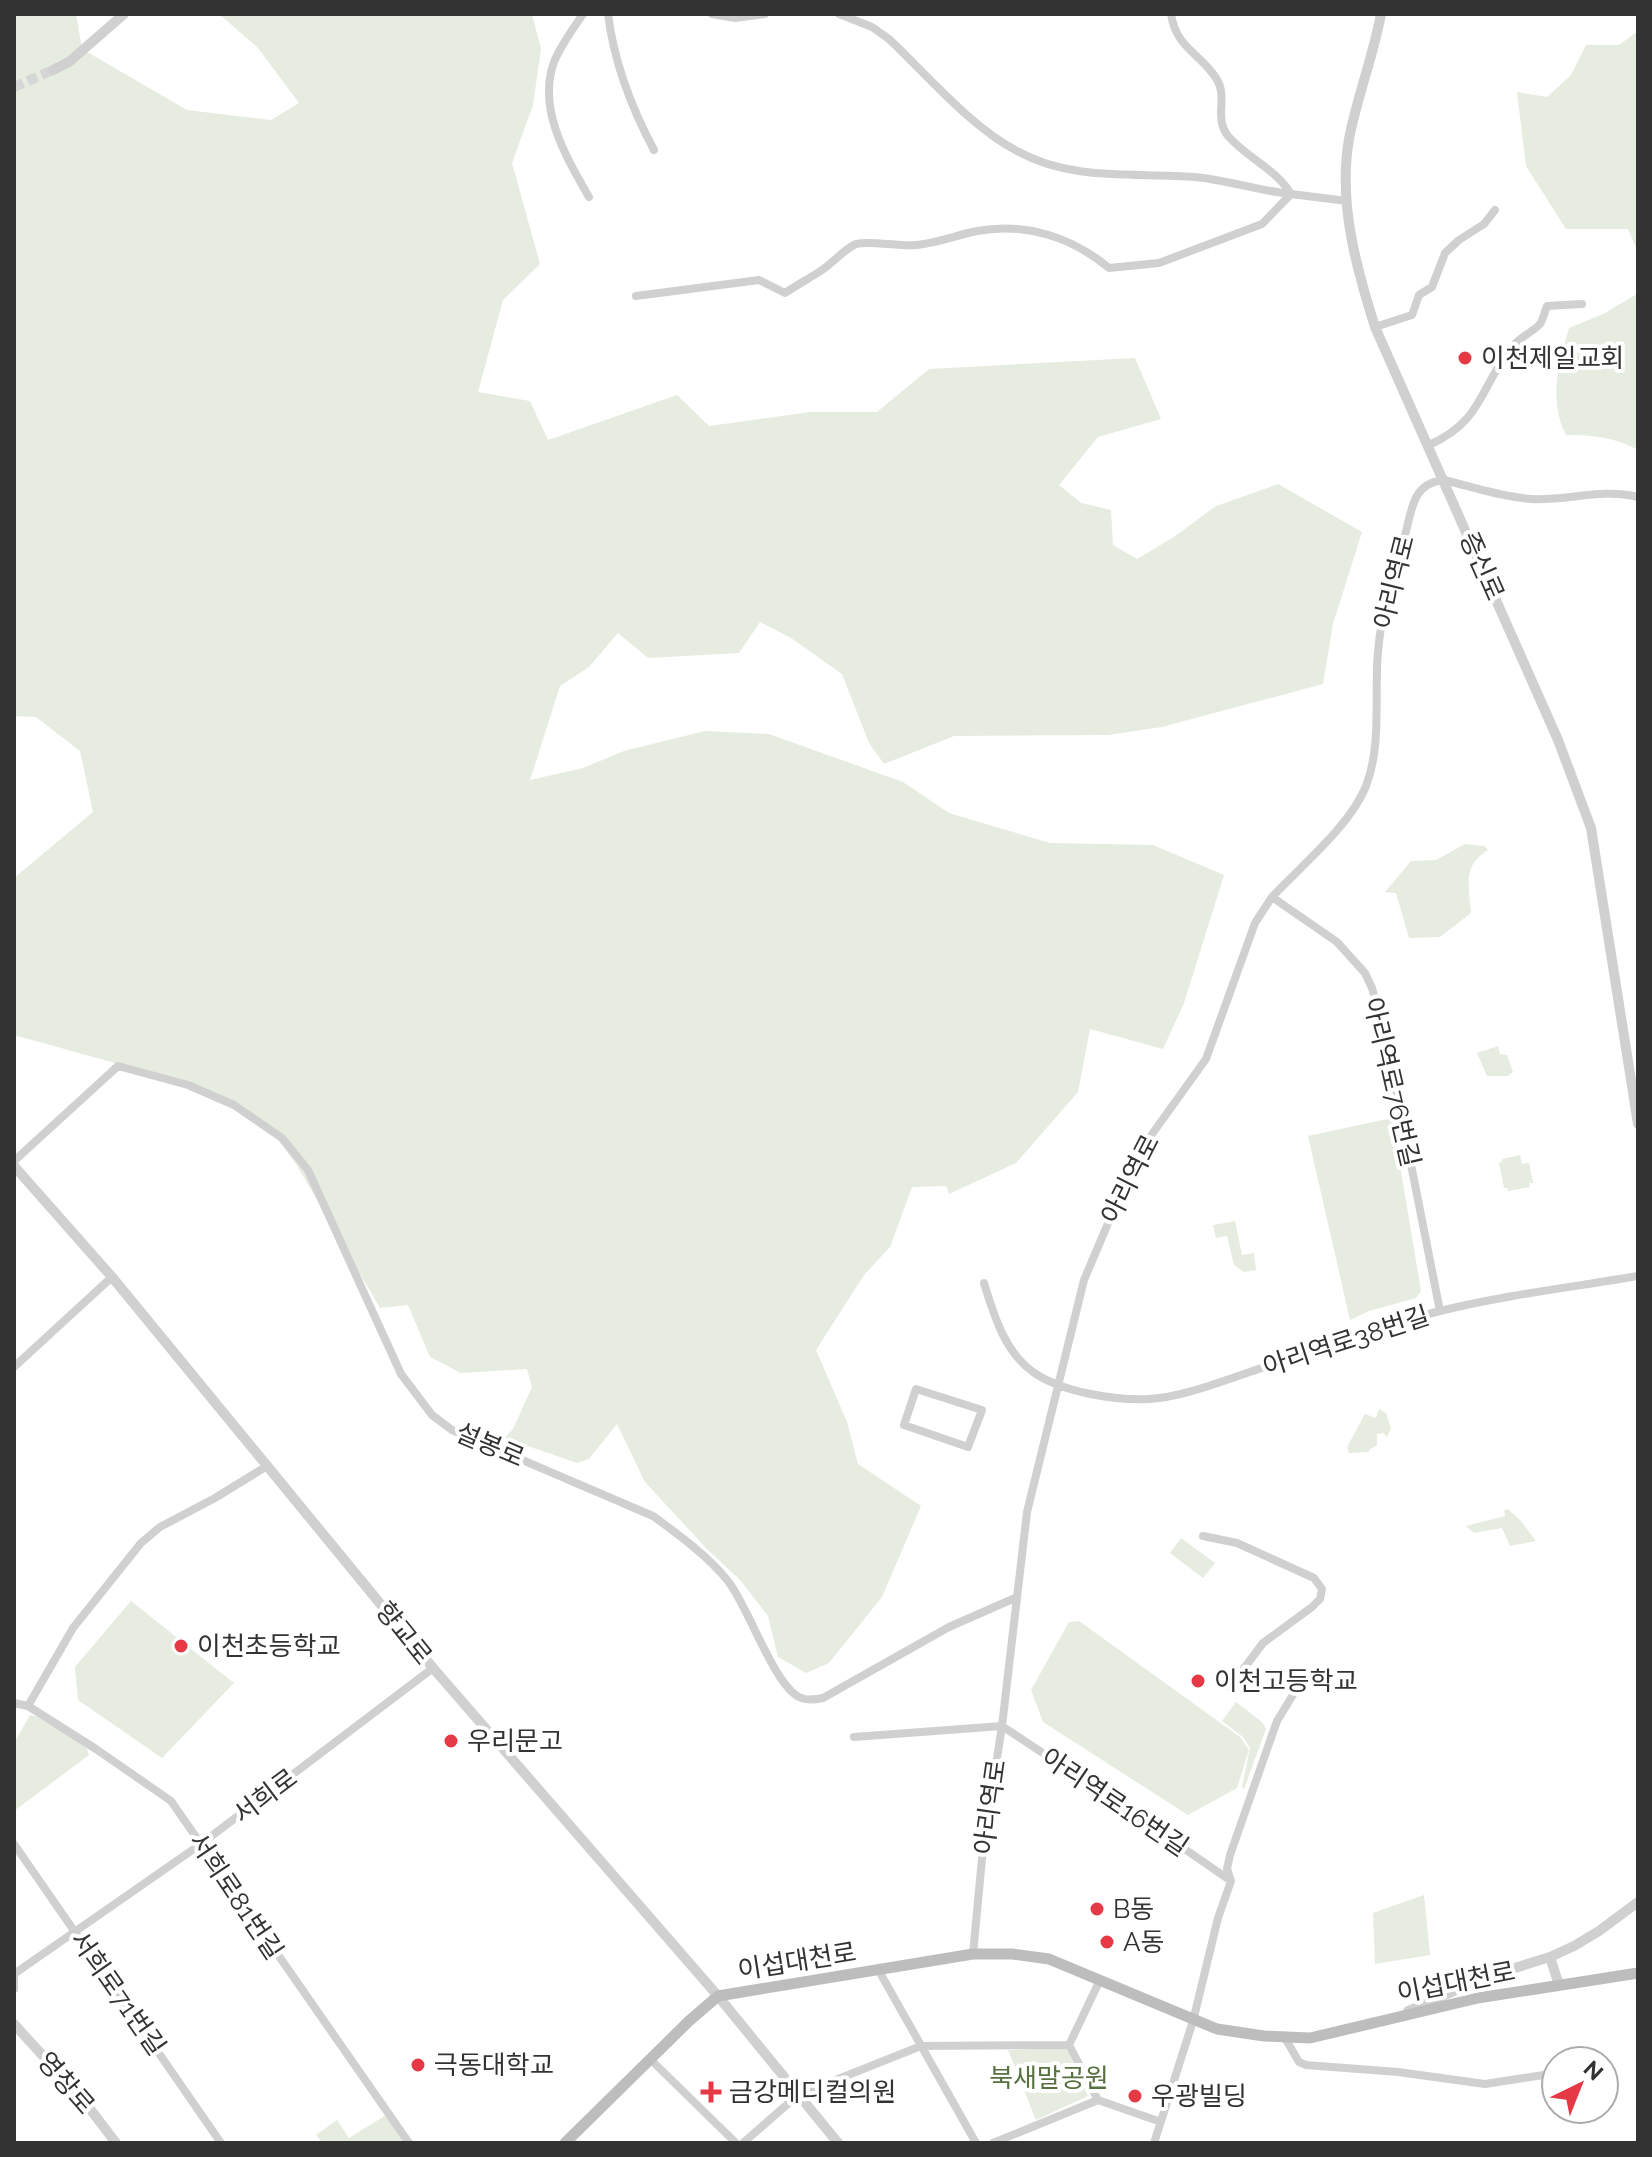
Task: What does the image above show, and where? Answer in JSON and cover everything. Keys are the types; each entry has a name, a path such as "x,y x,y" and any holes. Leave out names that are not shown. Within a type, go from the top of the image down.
{"main road":[{"name":"이섭대천로","path":"565,2143 718,1996 973,1954 1041,1957 1062,1963 1193,2021 1231,2032 1285,2038 1310,2038 1399,2015 1638,1973"}],"street":[{"path":"53,70 69,62 124,14"},
{"path":"583,14 556,59 548,93 553,122 569,161 589,197"},
{"path":"608,14 611,37 627,93 654,150"},
{"path":"712,14 735,18 765,14"},
{"path":"839,14 872,27 889,39 996,139 1033,160 1081,173 1192,177 1264,192 1347,201"},
{"path":"1171,14 1180,41 1216,78 1223,94 1220,125 1230,138 1282,180 1291,194"},
{"name":"증신로","path":"1381,14 1348,143 1347,201 1358,274 1375,327 1558,740 1591,828 1638,1124"},
{"path":"636,296 759,280 785,293 861,242 890,246 918,245 980,230 1044,233 1069,240 1088,250 1109,268 1159,263 1262,224 1291,194"},
{"path":"1375,327 1412,315 1419,295 1432,287 1445,253 1484,224 1495,210"},
{"path":"1429,445 1447,436 1476,410 1510,349 1524,334 1540,324 1547,306 1582,304"},
{"path":"1444,480 1529,499 1599,492 1638,497"},
{"name":"아리역로","path":"973,1954 984,1837 1002,1726 1015,1598 1030,1497 1084,1280 1128,1173 1151,1133 1206,1059 1255,923 1272,897 1341,824 1364,790 1374,754 1378,652 1387,594 1417,495 1430,481 1444,480"},
{"name":"아리역로76번길","path":"1272,897 1337,942 1365,973 1372,988 1389,1052 1440,1311"},
{"name":"설봉로","path":"14,1163 118,1066 188,1085 234,1105 282,1138 308,1170 401,1374 432,1415 452,1430 653,1516 680,1536 727,1581 751,1620 763,1649 789,1689 798,1697 823,1698 949,1627 1015,1598"},
{"name":"향교로","path":"14,1163 112,1277 433,1668 718,1996 838,2143"},
{"name":"아리역로38번길","path":"984,1283 996,1322 1015,1355 1033,1372 1057,1385 1107,1397 1131,1399 1162,1397 1206,1386 1440,1311 1638,1276"},
{"path":"14,1367 112,1277"},
{"path":"916,1389 982,1410 968,1447 904,1425 916,1389"},
{"path":"28,1706 73,1628 130,1556 160,1527 267,1466"},
{"path":"1203,1536 1237,1543 1314,1578 1322,1589 1320,1599 1312,1607 1263,1643 1230,1687"},
{"name":"서희로","path":"14,1973 201,1844 433,1668"},
{"path":"1154,2143 1193,2021 1218,1918 1231,1881 1227,1869 1230,1855 1274,1727 1302,1680"},
{"name":"서희로81번길","path":"14,1703 28,1706 171,1801 409,2143"},
{"path":"854,1737 1002,1726"},
{"name":"아리역로16번길","path":"1002,1726 1231,1881"},
{"name":"서희로71번길","path":"14,1844 221,2143"},
{"path":"1399,2015 1489,1976 1550,1957 1599,1931 1638,1902"},
{"path":"1550,1957 1559,1985"},
{"name":"이섭대천로","path":"879,1971 976,2143"},
{"path":"14,1973 14,1989"},
{"path":"1069,2045 1100,1980"},
{"path":"14,2014 14,2024"},
{"name":"영창로","path":"14,2024 84,2101 116,2143"},
{"path":"1285,2038 1299,2062 1306,2065 1398,2072 1485,2084 1540,2075"},
{"path":"747,2142 798,2095 921,2046 1069,2045"},
{"path":"1069,2045 1098,2100"},
{"path":"650,2059 736,2143"},
{"path":"993,2143 1098,2100 1161,2122"}],"green space":[{"path":"14,14 76,14 82,49 187,110 271,120 299,103 258,48 219,14 532,14 541,49 533,105 512,163 540,264 503,300 478,392 530,401 548,440 677,395 709,426 810,412 877,412 929,369 1135,358 1161,419 1098,437 1059,485 1081,503 1111,510 1113,545 1137,559 1216,506 1278,484 1362,532 1333,624 1323,684 1162,727 1108,735 954,736 884,764 869,743 842,674 791,638 760,622 739,653 648,658 618,633 589,667 560,686 530,780 583,768 624,751 705,731 769,734 903,782 949,813 1050,843 1153,845 1224,875 1184,1003 1163,1049 1090,1029 1078,1092 1016,1163 949,1194 946,1186 912,1187 890,1247 864,1275 816,1350 847,1422 858,1464 921,1506 882,1597 829,1663 806,1673 778,1657 768,1616 740,1580 645,1482 617,1424 589,1459 577,1463 504,1438 513,1429 532,1387 527,1369 461,1373 430,1357 408,1305 380,1308 296,1164 267,1125 187,1083 14,1035 14,878 93,812 80,751 36,717 14,716"},
{"path":"1638,31 1638,252 1628,229 1566,229 1526,166 1517,92 1547,97 1571,75 1586,45 1619,45"},
{"path":"1638,290 1638,450 1603,438 1566,435 1556,395 1569,328 1603,314 1637,294"},
{"path":"1465,844 1484,846 1488,850 1474,863 1469,877 1471,913 1440,937 1409,938 1396,893 1385,892 1411,861 1436,860"},
{"path":"1498,1046 1500,1054 1507,1055 1513,1072 1508,1076 1487,1076 1477,1053"},
{"path":"1392,1118 1421,1291 1416,1298 1369,1311 1350,1320 1308,1136"},
{"path":"1520,1155 1522,1164 1529,1163 1533,1183 1529,1183 1530,1187 1508,1191 1504,1188 1499,1163 1502,1159"},
{"path":"1235,1221 1242,1255 1254,1253 1256,1270 1244,1272 1234,1265 1227,1236 1216,1238 1213,1225"},
{"path":"1379,1409 1386,1413 1391,1428 1387,1437 1383,1433 1377,1434 1377,1445 1369,1452 1349,1453 1347,1447 1365,1414 1376,1418"},
{"path":"1508,1509 1536,1541 1510,1546 1502,1528 1474,1533 1466,1526 1505,1516 1504,1510"},
{"path":"1181,1538 1215,1563 1203,1578 1170,1553"},
{"path":"131,1601 234,1683 162,1758 78,1700 75,1667"},
{"path":"1079,1621 1240,1737 1249,1750 1237,1788 1188,1815 1043,1722 1031,1690 1069,1622"},
{"path":"1236,1702 1262,1722 1266,1729 1244,1789 1250,1748 1243,1737 1222,1721"},
{"path":"30,1715 86,1746 89,1755 14,1811 14,1743"},
{"path":"1424,1895 1430,1955 1375,1964 1373,1913"},
{"name":"북새말공원","path":"1067,2048 1088,2096 1036,2120 1008,2050"},
{"path":"386,2115 406,2143 323,2143 316,2135 337,2120 349,2138"}],"tunnel":[{"path":"14,87 53,70"}],"place":[{"name":"이천제일교회","path":"1465,358"},
{"name":"이천초등학교","path":"181,1646"},
{"name":"이천고등학교","path":"1198,1681"},
{"name":"우리문고","path":"451,1741"},
{"name":"B동","path":"1097,1909"},
{"name":"A동","path":"1107,1942"},
{"name":"극동대학교","path":"418,2065"},
{"name":"금강메디컬의원","path":"711,2092"},
{"name":"우광빌딩","path":"1135,2096"}]}
